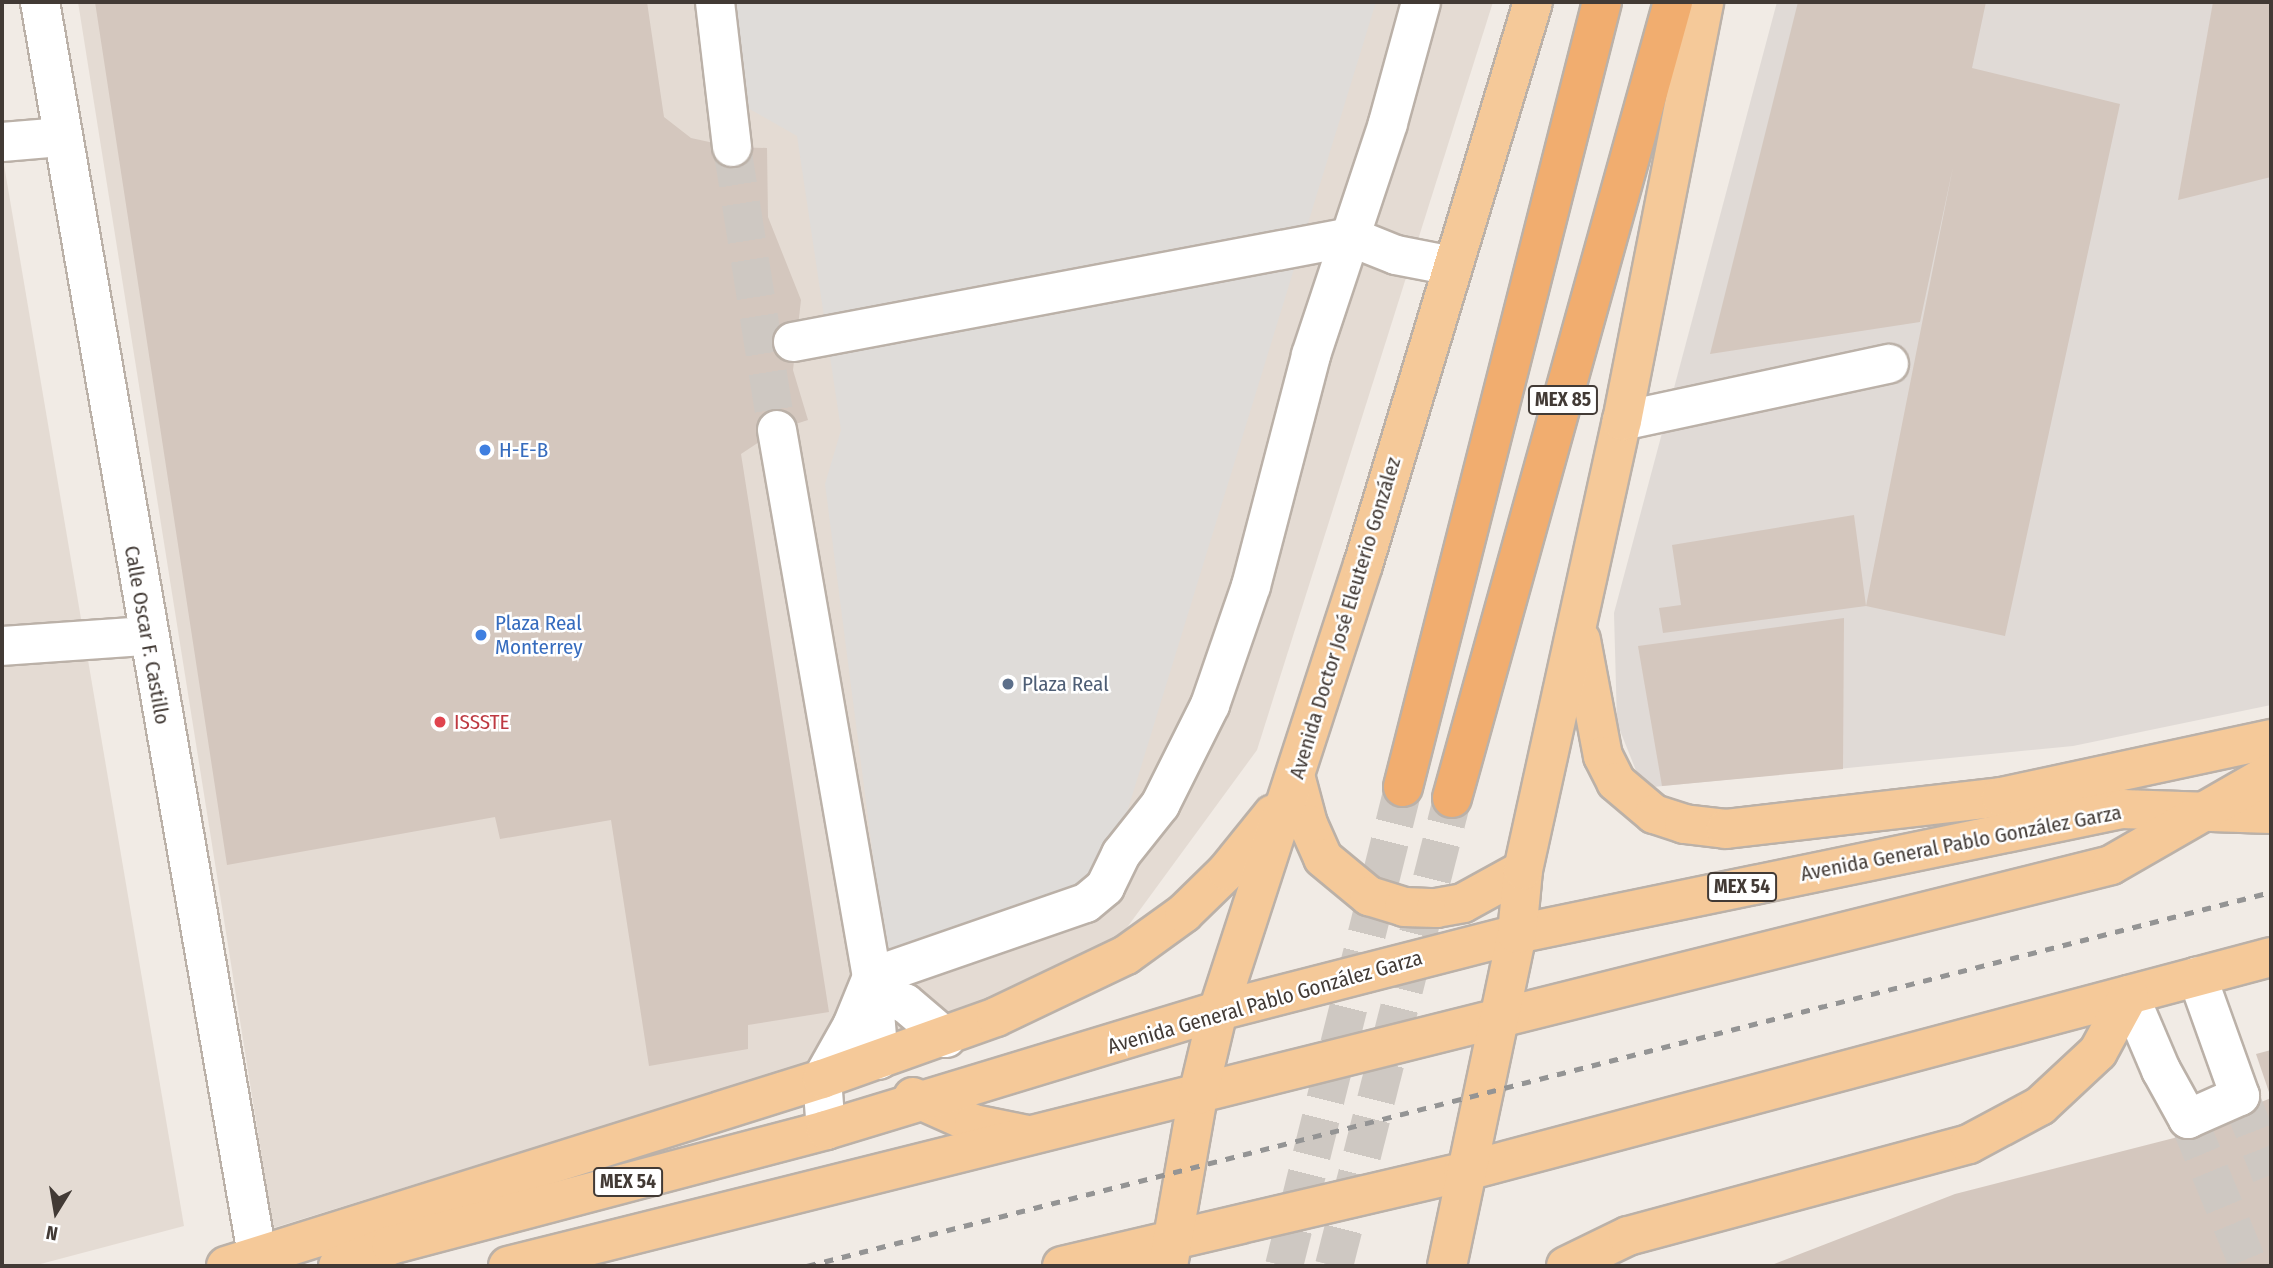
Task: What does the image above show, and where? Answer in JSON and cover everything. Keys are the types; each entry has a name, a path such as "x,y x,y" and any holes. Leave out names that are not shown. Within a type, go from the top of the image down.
{"highway":[{"name":"MEX 85","path":"1403,787 1602,2"},
{"name":"MEX 85","path":"1452,798 1673,2"}],"main road":[{"name":"Avenida Doctor José Eleuterio González","path":"1169,1252 1198,1095 1219,1011 1292,788 1533,2"},
{"path":"1447,1266 1463,1172 1517,934 1523,870 1622,421 1704,2"},
{"path":"1579,625 1603,756 1616,782 1654,814 1684,824 1726,829 2001,797 2271,739"},
{"name":"Avenida General Pablo González Garza","path":"508,1266 1036,1137 2111,865 2271,773"},
{"path":"247,1262 946,1038 1126,955 1145,942 1184,913 1227,871 1292,788 1323,858 1368,896 1404,906 1436,908 1463,903 1523,870"},
{"name":"Avenida General Pablo González Garza","path":"338,1266 391,1245 826,1130 1219,1011 1517,934 2122,809 2271,814"},
{"path":"1062,1266 1169,1252 2271,957"},
{"path":"1566,1266 1628,1236 1969,1144 2050,1097 2098,1052 2129,995"},
{"path":"879,1060 919,1103 974,1124 1036,1137"}],"street":[{"name":"Calle Oscar F. Castillo","path":"40,2 247,1262"},
{"path":"715,2 732,147"},
{"path":"826,1130 822,1079 873,985 1086,903 1105,887 1121,854 1160,805 1210,705 1251,586 1339,245 1421,2"},
{"path":"2,142 62,137"},
{"path":"793,342 1339,245 1395,255 1447,280"},
{"path":"1622,421 1889,364"},
{"path":"777,430 873,985 879,1060"},
{"path":"2,646 146,636"},
{"path":"2129,995 2161,1070 2188,1119 2240,1096 2196,976"},
{"path":"873,985 905,1003 946,1038"}],"shaded area":[{"path":"78,2 1493,2 1257,750 1123,933 951,1019 273,1228"},
{"name":"Plaza Real","path":"732,2 1376,2 1105,884 888,973 825,484 841,430 797,136 734,100"},
{"path":"1777,2 2271,2 2271,705 2073,746 1643,788 1617,723 1614,613"},
{"path":"2,153 184,1226 33,1266 2,1266"}],"building":[{"name":"Plaza Real Monterrey","path":"95,2 647,2 664,117 691,138 732,147 767,148 768,217 801,300 793,370 808,420 777,430 741,454 829,1012 748,1025 748,1049 649,1066 611,820 500,839 495,817 227,865"},
{"path":"1798,2 1986,2 1972,68 2120,104 2005,636 1866,606 1953,167 1920,322 1710,354"},
{"path":"2213,2 2271,2 2271,177 2178,200"},
{"path":"1854,515 1866,606 1663,633 1659,608 1681,605 1672,545"},
{"path":"1844,618 1843,769 1662,786 1638,646"},
{"path":"2271,1050 2271,1098 2256,1054"},
{"path":"2271,1098 2271,1266 1769,1266 1955,1194 2174,1138"}],"tunnel":[{"path":"732,147 777,430"},
{"path":"1284,1266 1403,787"},
{"path":"1334,1266 1452,798"},
{"path":"2240,1096 2271,1175"},
{"path":"2188,1119 2249,1266"}],"railway":[{"path":"807,1266 2271,892"}],"place":[{"name":"H-E-B","path":"485,450"},
{"name":"Plaza Real Monterrey","path":"481,635"},
{"name":"Plaza Real","path":"1008,684"},
{"name":"ISSSTE","path":"440,722"}]}
